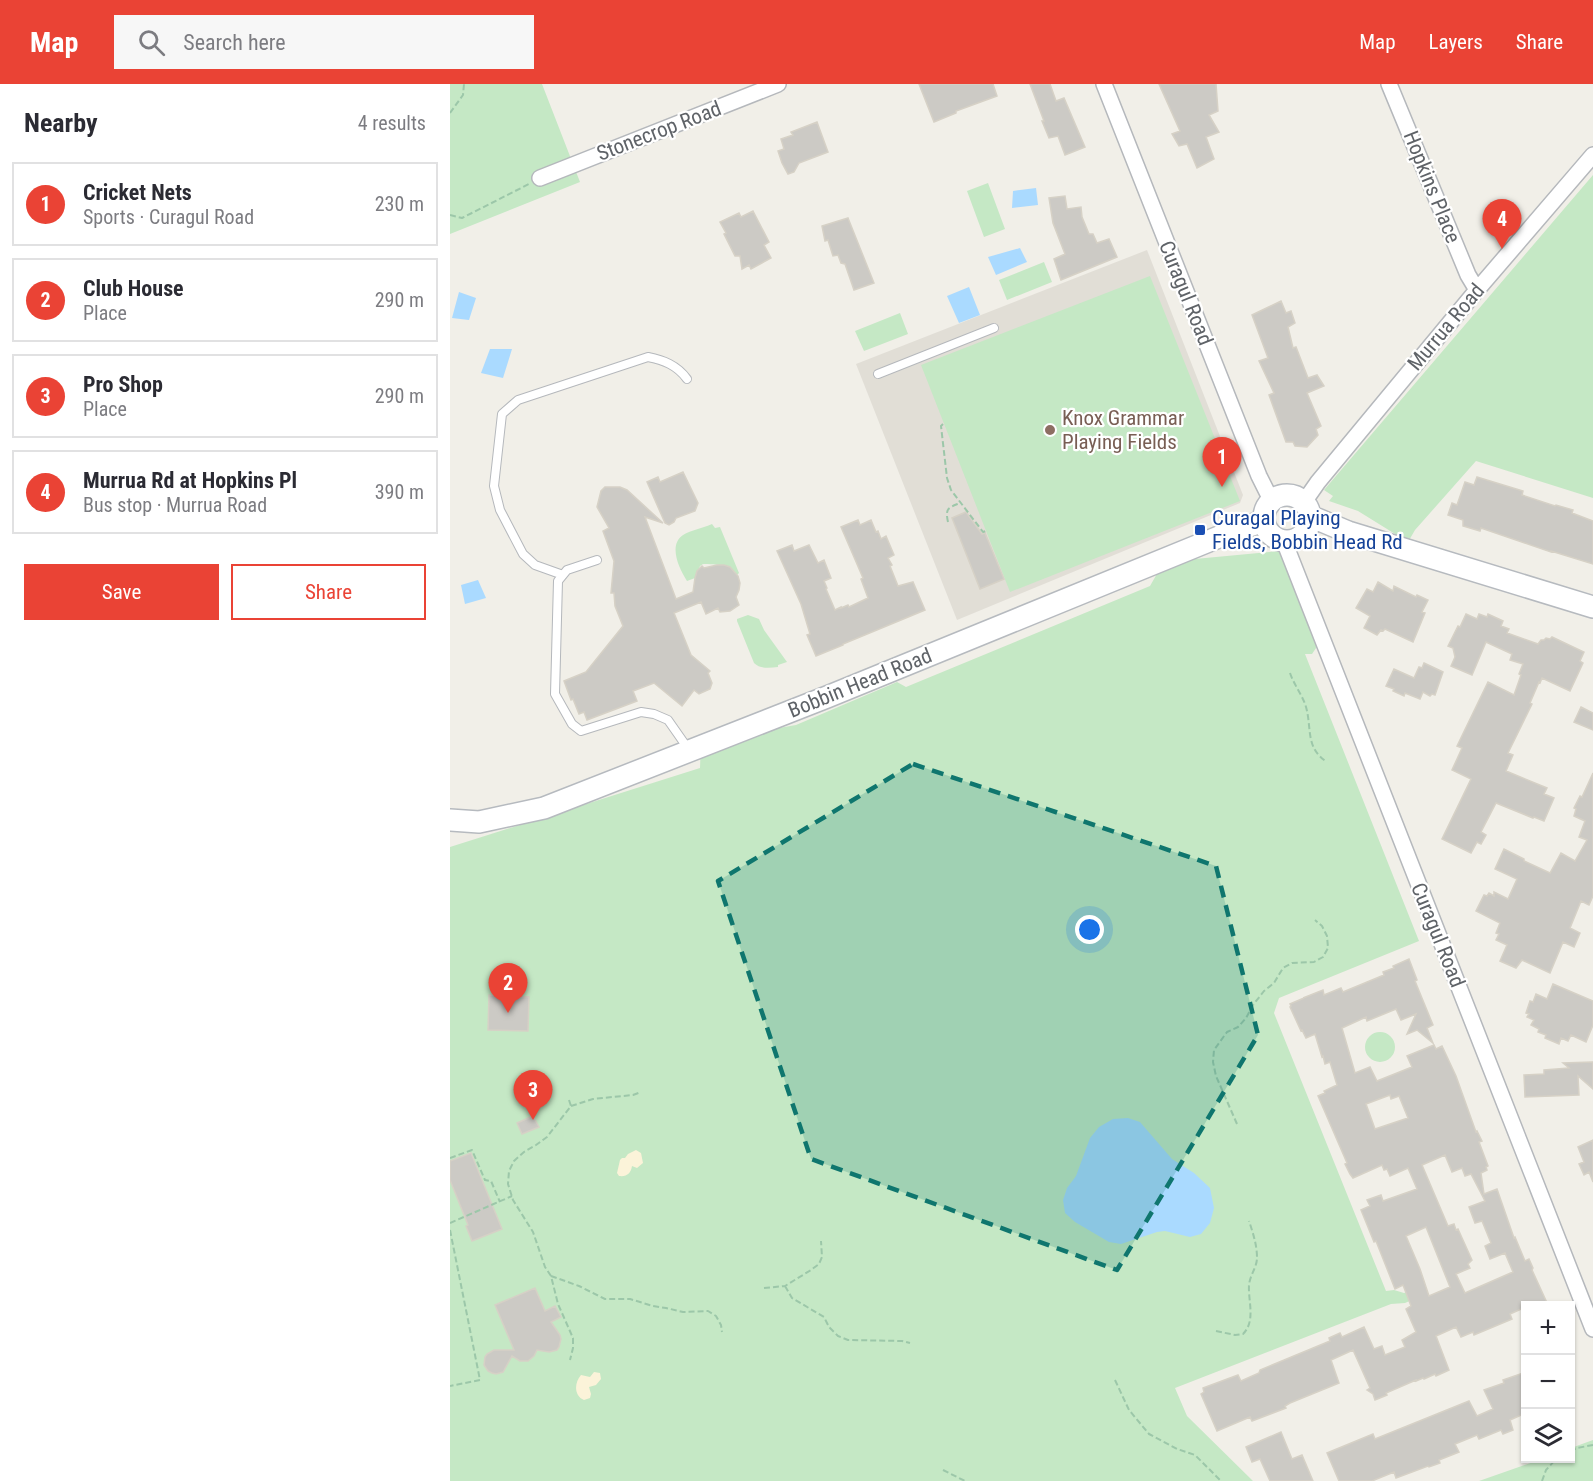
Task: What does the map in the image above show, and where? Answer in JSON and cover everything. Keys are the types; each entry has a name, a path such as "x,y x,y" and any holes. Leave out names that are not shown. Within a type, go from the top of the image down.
{"main road":[{"path":"1307,509 1309,524 1300,537 1284,541 1277,539 1266,529 1264,521 1266,506 1271,500 1287,495 1298,498 1307,509 1348,532 1593,607"},
{"name":"Bobbin Head Road","path":"450,820 479,822 544,808 978,636 1231,532 1264,521"}],"street":[{"name":"Stonecrop Road","path":"540,178 778,84"},
{"name":"Curagul Road","path":"1104,84 1259,476 1271,500"},
{"name":"Hopkins Place","path":"1389,84 1468,275 1477,290"},
{"name":"Murrua Road","path":"1307,509 1318,482 1477,290 1593,155"},
{"name":"Curagul Road","path":"1284,541 1593,1329"}],"lane":[{"path":"878,374 994,328"},
{"path":"562,575 535,565 523,554 500,510 494,486 502,414 518,400 648,357 666,361 687,379"},
{"path":"597,560 567,570 558,581 555,694 572,724 582,731 641,712 654,714 668,720 690,751"}],"path":[{"path":"450,113 463,95 464,84"},
{"path":"450,215 462,218 540,178"},
{"path":"943,424 941,426 947,478 951,490 982,532 986,531"},
{"path":"948,522 946,512 948,509 961,503"},
{"path":"1290,673 1293,685 1306,706 1308,729 1316,752 1327,762"},
{"path":"1237,1124 1216,1076 1212,1062 1214,1050 1227,1032 1238,1027 1246,1018 1253,1005 1274,983 1283,968 1292,963 1314,962 1323,957 1328,948 1327,936 1322,926 1315,920"},
{"path":"570,1360 573,1338 558,1304 552,1276 545,1267 533,1232 512,1196 508,1184 509,1171 514,1161 524,1152 547,1137 571,1106 593,1099 633,1095 641,1092"},
{"path":"569,1100 571,1106"},
{"path":"450,1158 472,1150 485,1180 492,1181 500,1202"},
{"path":"450,1223 512,1196"},
{"path":"1216,1331 1235,1335 1243,1334 1248,1329 1249,1283 1257,1262 1256,1245 1249,1221"},
{"path":"450,1230 480,1380 450,1386"},
{"path":"764,1288 785,1286 819,1264 822,1257 821,1241"},
{"path":"552,1276 605,1299 630,1299 683,1312 708,1311 716,1316 722,1332"},
{"path":"785,1286 792,1298 824,1317 829,1327 838,1336 848,1340 910,1343"},
{"path":"1115,1380 1129,1410 1149,1434 1177,1449 1195,1455 1221,1481"},
{"path":"1575,1449 1593,1445"},
{"path":"1542,1481 1546,1470 1552,1463"},
{"path":"943,1470 965,1481"}],"highlighted area":[{"path":"913,764 1216,866 1258,1035 1117,1270 811,1159 718,881"}],"shaded area":[{"name":"Knox Grammar Playing Fields","path":"1147,250 1243,495 1240,503 957,620 856,364"}],"green space":[{"path":"450,84 542,84 580,182 450,234"},
{"path":"1593,175 1593,498 1476,461 1415,530 1408,542 1358,511 1329,501 1333,496 1324,490"},
{"path":"988,183 1005,229 984,237 967,191"},
{"path":"1044,262 1052,282 1007,300 999,280"},
{"name":"Knox Grammar Playing Fields","path":"1150,276 1240,501 1010,592 921,365"},
{"path":"900,313 908,334 864,351 855,331"},
{"path":"712,524 715,528 720,527 739,573 737,575 730,568 722,565 703,564 695,578 687,581 678,564 676,545 683,535"},
{"path":"1279,551 1320,642 1312,654 1305,654 1419,941 1279,998 1274,1013 1386,1291 1394,1290 1404,1293 1422,1286 1426,1294 1405,1303 1391,1304 1175,1388 1187,1416 1253,1481 450,1481 450,847 700,768 701,742 796,725 897,682 906,687 1150,586 1158,572 1184,560"},
{"path":"748,615 759,619 764,630 787,662 778,667 768,668 754,663 737,621"},
{"path":"1380,1032 1391,1036 1395,1047 1391,1058 1380,1062 1369,1058 1365,1047 1369,1036"},
{"path":"1593,1440 1593,1481 1479,1481 1531,1463 1575,1463 1575,1447"}],"sand":[{"path":"636,1150 641,1153 643,1163 637,1168 632,1166 630,1173 619,1176 617,1173 620,1160"},
{"path":"594,1372 600,1373 601,1379 596,1385 589,1387 590,1398 584,1400 578,1396 577,1382 581,1375 590,1377"}],"water":[{"path":"1036,188 1038,205 1012,208 1013,191"},
{"path":"1020,248 1027,262 996,275 988,257"},
{"path":"969,287 980,315 959,323 947,296"},
{"path":"459,292 476,298 469,320 452,318"},
{"path":"490,349 512,349 503,378 481,373"},
{"path":"478,580 486,598 465,604 461,585"},
{"path":"1128,1118 1140,1122 1172,1159 1194,1173 1210,1188 1214,1208 1210,1223 1201,1234 1190,1237 1165,1231 1157,1232 1121,1244 1109,1242 1075,1222 1065,1213 1063,1200 1067,1188 1076,1176 1090,1138 1099,1127 1113,1119"}],"building":[{"path":"919,84 993,84 997,96 934,122"},
{"path":"1030,84 1050,84 1056,101 1064,98 1085,147 1065,155 1058,136 1049,138"},
{"path":"1159,84 1216,84 1218,111 1209,115 1219,132 1206,137 1214,159 1197,168 1187,144 1179,146 1172,134 1180,131"},
{"path":"817,122 828,152 799,163 794,172 788,174 778,151 784,149 781,139 793,135 791,132"},
{"path":"1065,196 1067,209 1081,207 1082,217 1089,234 1093,234 1097,243 1109,239 1117,257 1061,280 1054,259 1065,254 1053,223 1049,198"},
{"path":"753,211 769,242 764,245 771,258 751,269 749,265 742,269 740,256 735,256 720,222 739,213 741,217"},
{"path":"848,218 874,283 854,290 845,264 841,263 838,255 833,256 828,240 825,241 822,226"},
{"path":"1281,301 1286,313 1291,311 1295,323 1288,327 1293,348 1296,347 1308,378 1317,375 1324,386 1307,393 1321,426 1316,429 1318,435 1307,447 1295,446 1293,442 1286,442 1269,395 1274,393 1259,361 1268,358 1252,315"},
{"path":"683,472 698,503 695,511 676,518 669,525 665,523 647,482 658,477 660,482"},
{"path":"1477,477 1523,491 1522,495 1573,510 1572,513 1593,521 1593,564 1481,528 1480,531 1463,526 1463,520 1448,515 1452,503 1457,505 1465,482 1474,485"},
{"path":"605,487 620,487 627,490 663,523 645,517 676,599 693,592 697,571 702,566 704,568 724,565 730,567 738,576 740,583 736,597 739,605 730,611 720,612 718,608 706,614 701,602 674,613 691,655 710,671 708,673 712,683 710,689 699,694 694,690 682,706 654,683 633,691 637,701 587,720 584,712 579,714 564,681 586,672 623,626 615,606 614,593 611,593 614,561 603,531 609,528 597,507 601,491"},
{"path":"966,512 982,534 985,533 1004,579 980,589 952,518"},
{"path":"858,520 860,525 871,520 881,539 886,536 894,555 888,558 898,586 913,582 925,610 816,656 807,635 810,634 801,604 777,551 792,545 794,551 809,545 818,563 824,560 831,578 824,581 835,610 848,605 849,607 868,598 861,579 863,578 841,527"},
{"path":"1378,582 1393,591 1394,586 1428,600 1413,642 1385,629 1377,635 1364,628 1370,616 1356,608 1367,589 1373,592"},
{"path":"1466,614 1477,619 1479,614 1487,617 1488,614 1503,621 1501,626 1509,629 1507,633 1538,644 1541,640 1552,637 1584,652 1580,661 1583,663 1570,691 1542,678 1508,753 1513,755 1506,771 1547,788 1544,794 1554,798 1544,821 1496,803 1481,832 1486,835 1481,844 1477,842 1471,853 1442,839 1471,779 1452,770 1462,748 1457,746 1488,682 1514,695 1523,664 1510,660 1512,654 1486,642 1472,675 1451,666 1455,657 1453,648 1448,646"},
{"path":"1424,663 1443,672 1435,695 1430,696 1423,692 1420,699 1405,693 1404,696 1386,686 1394,669 1414,678 1419,667 1422,668"},
{"path":"1581,707 1593,713 1593,730 1574,722"},
{"path":"1593,773 1593,896 1589,905 1581,901 1570,928 1580,933 1574,947 1563,942 1550,973 1522,960 1516,968 1500,961 1507,945 1496,940 1500,923 1476,911 1484,895 1487,896 1489,893 1494,896 1494,892 1508,899 1517,879 1495,869 1504,849 1550,873 1561,853 1575,861 1587,840 1579,837 1585,821 1574,816 1576,809 1574,808"},
{"path":"1409,959 1417,980 1415,981 1433,1025 1427,1028 1433,1043 1417,1030 1407,1034 1416,1014 1401,1020 1396,1009 1367,1021 1366,1017 1342,1028 1355,1073 1370,1067 1377,1081 1412,1067 1407,1056 1434,1045 1436,1049 1442,1046 1456,1076 1476,1132 1482,1141 1479,1142 1488,1166 1487,1170 1481,1173 1484,1194 1497,1189 1514,1238 1525,1261 1529,1259 1546,1301 1521,1301 1521,1309 1510,1314 1512,1319 1474,1335 1473,1332 1461,1337 1456,1327 1436,1336 1449,1370 1436,1376 1435,1374 1416,1380 1375,1400 1373,1394 1367,1390 1370,1388 1353,1350 1331,1360 1339,1383 1290,1403 1285,1406 1286,1408 1252,1421 1250,1417 1217,1431 1201,1394 1204,1392 1203,1388 1238,1375 1241,1381 1259,1373 1260,1370 1330,1341 1329,1338 1340,1333 1342,1337 1364,1327 1374,1349 1382,1346 1385,1355 1405,1347 1402,1340 1416,1332 1406,1309 1411,1306 1403,1285 1395,1289 1361,1210 1370,1206 1367,1200 1381,1195 1383,1201 1417,1189 1408,1168 1390,1176 1382,1165 1353,1178 1350,1174 1318,1096 1337,1085 1330,1062 1325,1064 1315,1034 1306,1038 1290,1007 1290,1004 1323,990 1324,995 1341,988 1343,992 1384,975 1383,972 1394,968 1393,966","holes":["1390,1095 1391,1099 1399,1096 1408,1118 1375,1129 1366,1104","1445,1155 1452,1172 1462,1168 1465,1176 1471,1174 1485,1201 1469,1207 1475,1223 1482,1221 1491,1243 1485,1246 1490,1259 1505,1253 1513,1272 1465,1293 1456,1274 1470,1268 1468,1264 1472,1260 1458,1229 1456,1230 1454,1224 1448,1226 1422,1165","1426,1227 1450,1287 1429,1296 1406,1236"]},
{"path":"1553,984 1593,1001 1593,1025 1586,1042 1571,1035 1568,1041 1561,1038 1559,1044 1545,1038 1546,1035 1538,1032 1539,1029 1531,1025 1534,1020 1527,1017 1529,1014 1526,1013 1530,1001 1533,1002 1536,994 1547,999"},
{"path":"489,995 529,997 528,1031 488,1030"},
{"path":"1593,1062 1593,1089 1578,1076 1579,1095 1525,1097 1524,1075 1544,1074 1544,1070 1569,1068 1563,1063"},
{"path":"533,1116 539,1127 522,1134 517,1123"},
{"path":"1593,1140 1593,1182 1589,1172 1584,1175 1579,1164 1584,1162 1578,1147"},
{"path":"471,1153 502,1229 472,1241 450,1180 450,1161"},
{"path":"535,1288 545,1311 555,1306 561,1317 551,1322 560,1335 559,1347 549,1352 537,1350 528,1361 520,1361 512,1356 503,1372 496,1374 488,1371 484,1365 487,1354 494,1350 514,1350 495,1305"},
{"path":"1521,1374 1521,1415 1510,1420 1513,1430 1503,1434 1501,1430 1479,1439 1477,1435 1455,1444 1459,1452 1439,1460 1440,1463 1396,1478 1394,1472 1372,1481 1339,1481 1327,1453 1373,1434 1375,1439 1469,1401 1477,1416 1493,1409 1484,1390 1504,1383 1503,1380"},
{"path":"1281,1432 1292,1459 1302,1455 1313,1481 1270,1481 1260,1459 1252,1462 1246,1447"}],"place":[{"name":"Murrua Rd at Hopkins Pl","path":"1502,249"},
{"name":"Knox Grammar Playing Fields","path":"1050,430"},
{"name":"Cricket Nets","path":"1222,487"},
{"name":"Curagal Playing Fields, Bobbin Head Rd","path":"1200,530"},
{"name":"Club House","path":"508,1013"},
{"name":"Pro Shop","path":"533,1120"}]}
